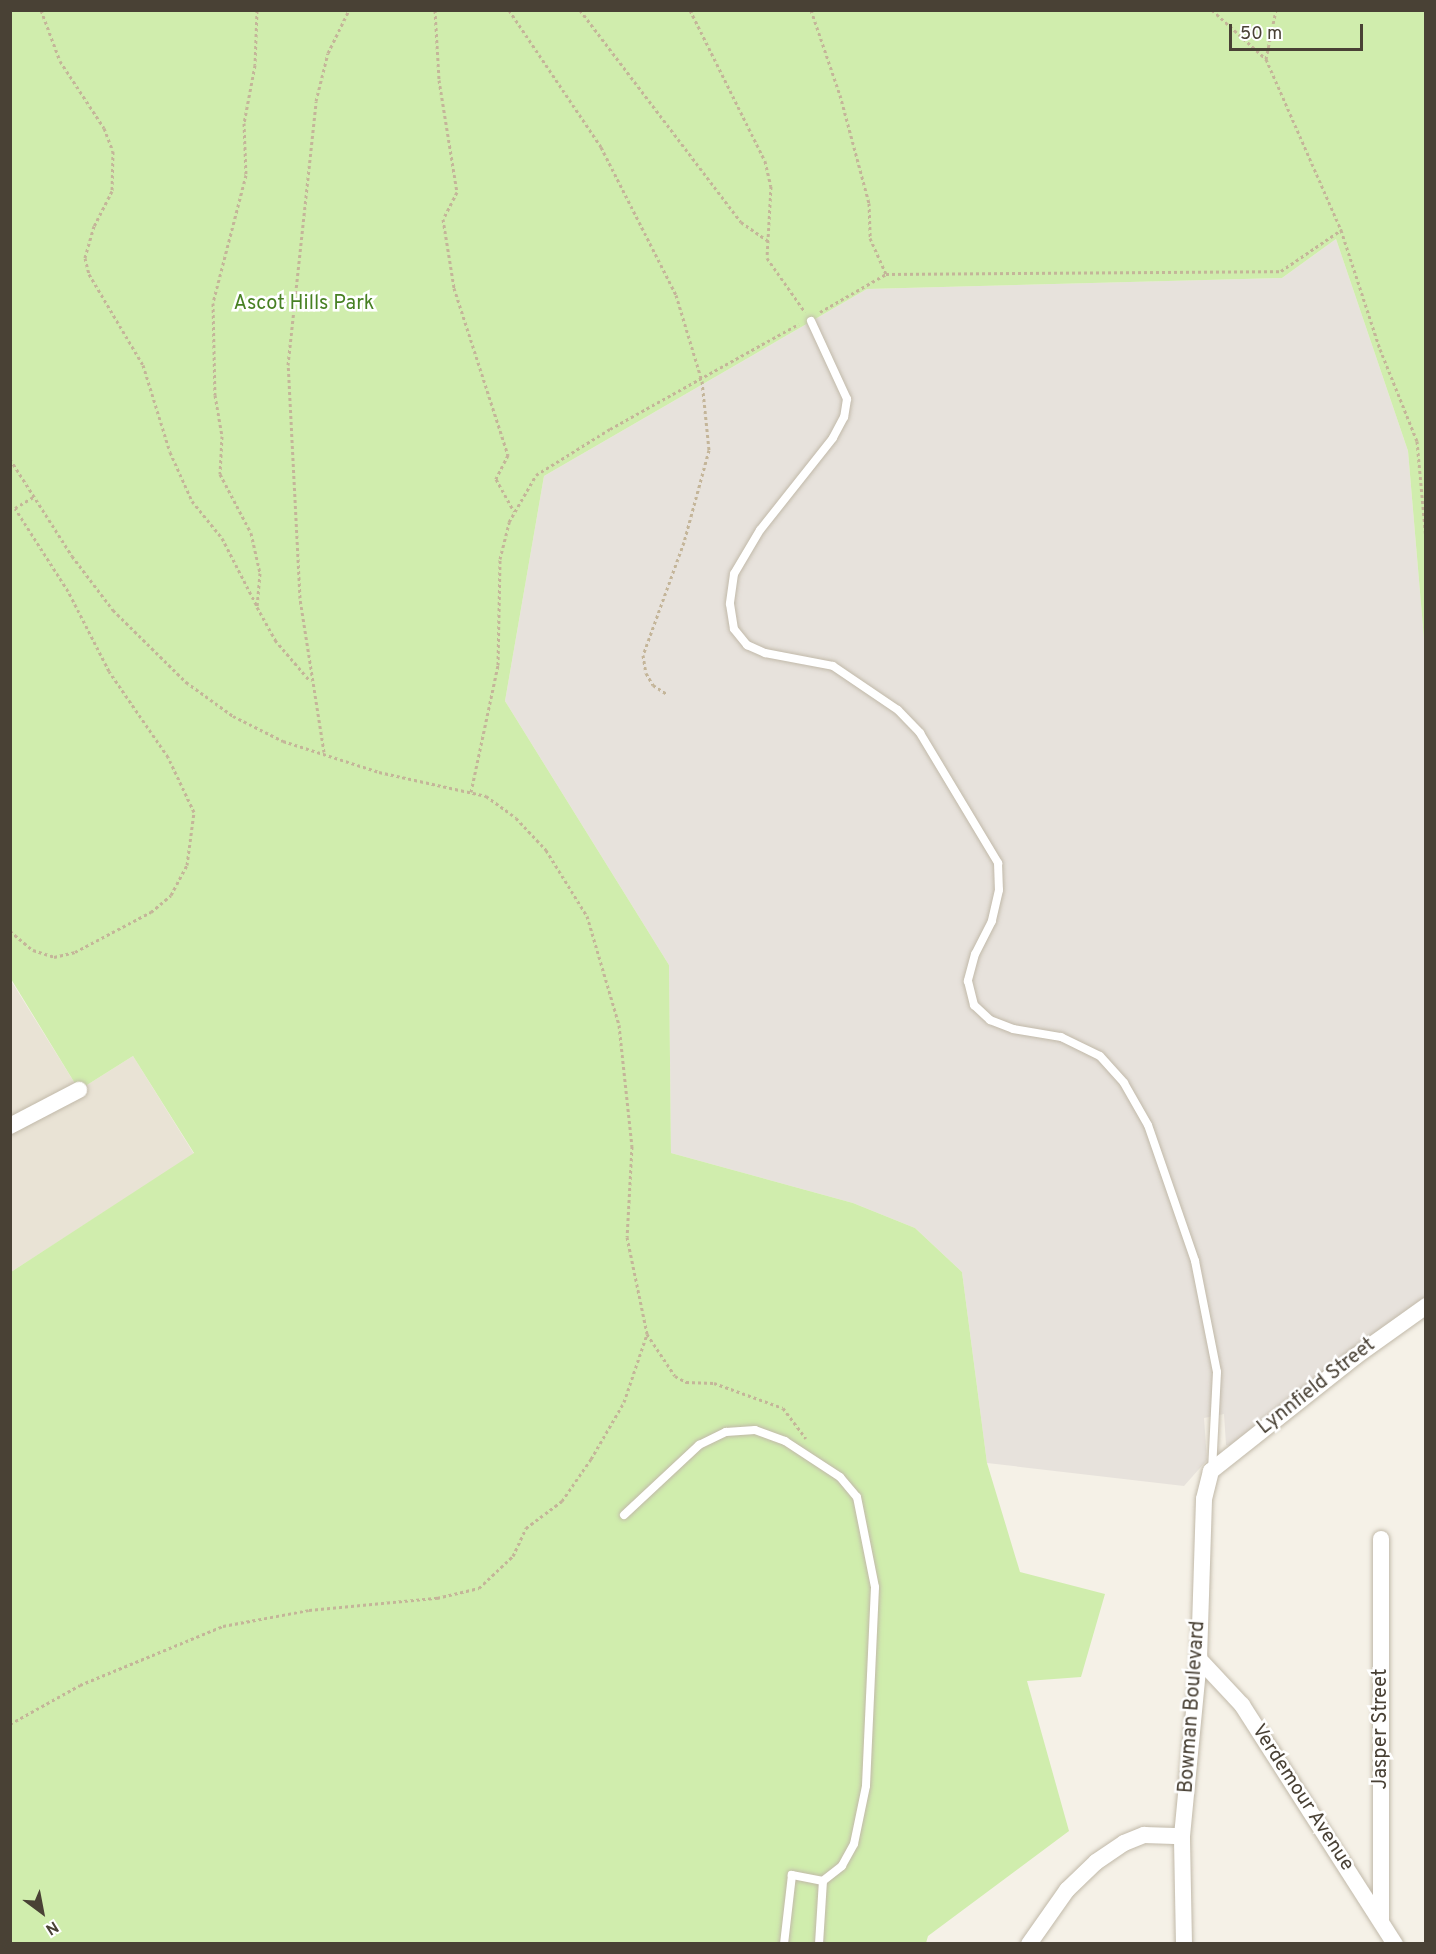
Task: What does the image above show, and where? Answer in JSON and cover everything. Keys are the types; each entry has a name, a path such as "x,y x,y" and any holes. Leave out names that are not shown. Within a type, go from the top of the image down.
{"street":[{"path":"10,1126 79,1090"},
{"name":"Lynnfield Street","path":"1211,1471 1356,1356 1425,1306"},
{"name":"Bowman Boulevard","path":"1184,1944 1182,1836 1199,1659 1204,1499 1211,1471"},
{"name":"Jasper Street","path":"1381,1539 1381,1920"},
{"name":"Verdemour Avenue","path":"1199,1659 1242,1705 1395,1944"},
{"path":"1029,1944 1067,1890 1096,1862 1124,1843 1144,1835 1182,1836"}],"lane":[{"path":"810,320 846,399 844,417 833,438 760,531 732,577 729,604 734,629 747,645 765,653 833,666 898,710 920,733 998,863 999,890 992,921 975,954 968,981 974,1005 990,1020 1013,1029 1061,1038 1100,1056 1124,1083 1148,1125 1195,1261 1217,1372 1211,1471"},
{"path":"624,1515 699,1445 726,1432 755,1430 785,1442 840,1477 857,1497 875,1587 866,1786 854,1844 842,1866 824,1881 819,1944"},
{"path":"784,1944 792,1875 824,1881"}],"path":[{"path":"41,10 60,61 104,128 112,151 112,191 94,226 85,258 89,274 143,365 170,452 192,501 222,538 275,640 311,681"},
{"path":"257,10 255,64 244,123 246,175 213,303 211,334 222,436 220,474 251,533 260,573 257,608"},
{"path":"324,752 311,681 300,598 288,365 316,101 328,53 349,10"},
{"path":"435,10 439,80 457,192 443,219 454,288 508,455 496,479 514,512"},
{"path":"509,10 601,147 676,295 702,381 709,450 684,543 643,655 646,673 653,686 667,694"},
{"path":"580,10 741,222 767,240"},
{"path":"690,10 765,161 771,186 767,258 810,320"},
{"path":"811,10 840,95 869,203 870,237 886,274"},
{"path":"1212,10 1266,59 1341,230 1380,349 1418,441 1425,540"},
{"path":"1266,59 1276,10"},
{"path":"471,792 498,665 500,559 514,512 536,475 610,429 702,381 886,274 1281,271 1341,230"},
{"path":"10,459 113,610 186,682 233,716 283,741 324,752 379,772 486,796 516,818 546,850 587,916 619,1025 632,1146 627,1237 647,1334 675,1376 687,1382 714,1383 783,1408 824,1466"},
{"path":"10,931 33,951 54,957 75,952 151,912 171,896 188,865 194,812 168,757 109,671 68,591 15,508 35,496"},
{"path":"10,1724 80,1685 223,1626 309,1610 437,1598 479,1588 513,1556 526,1528 562,1501 586,1467 624,1402 647,1334"}],"shaded area":[{"path":"1336,239 1408,451 1425,651 1425,1297 1230,1446 1226,1445 1224,1414 1204,1418 1207,1460 1184,1486 987,1463 962,1272 915,1228 853,1203 671,1153 669,965 505,701 544,476 867,289 1282,278"},
{"path":"10,979 79,1090 133,1056 194,1154 11,1272"}],"green space":[{"name":"Ascot Hills Park","path":"11,11 1425,11 1425,651 1408,451 1336,239 1282,278 867,289 544,476 505,701 669,965 671,1153 853,1203 915,1228 962,1272 987,1463 1020,1572 1105,1594 1081,1677 1027,1681 1069,1831 928,1936 926,1943 11,1943 11,1272 194,1153 133,1056 79,1090 11,979"}]}
